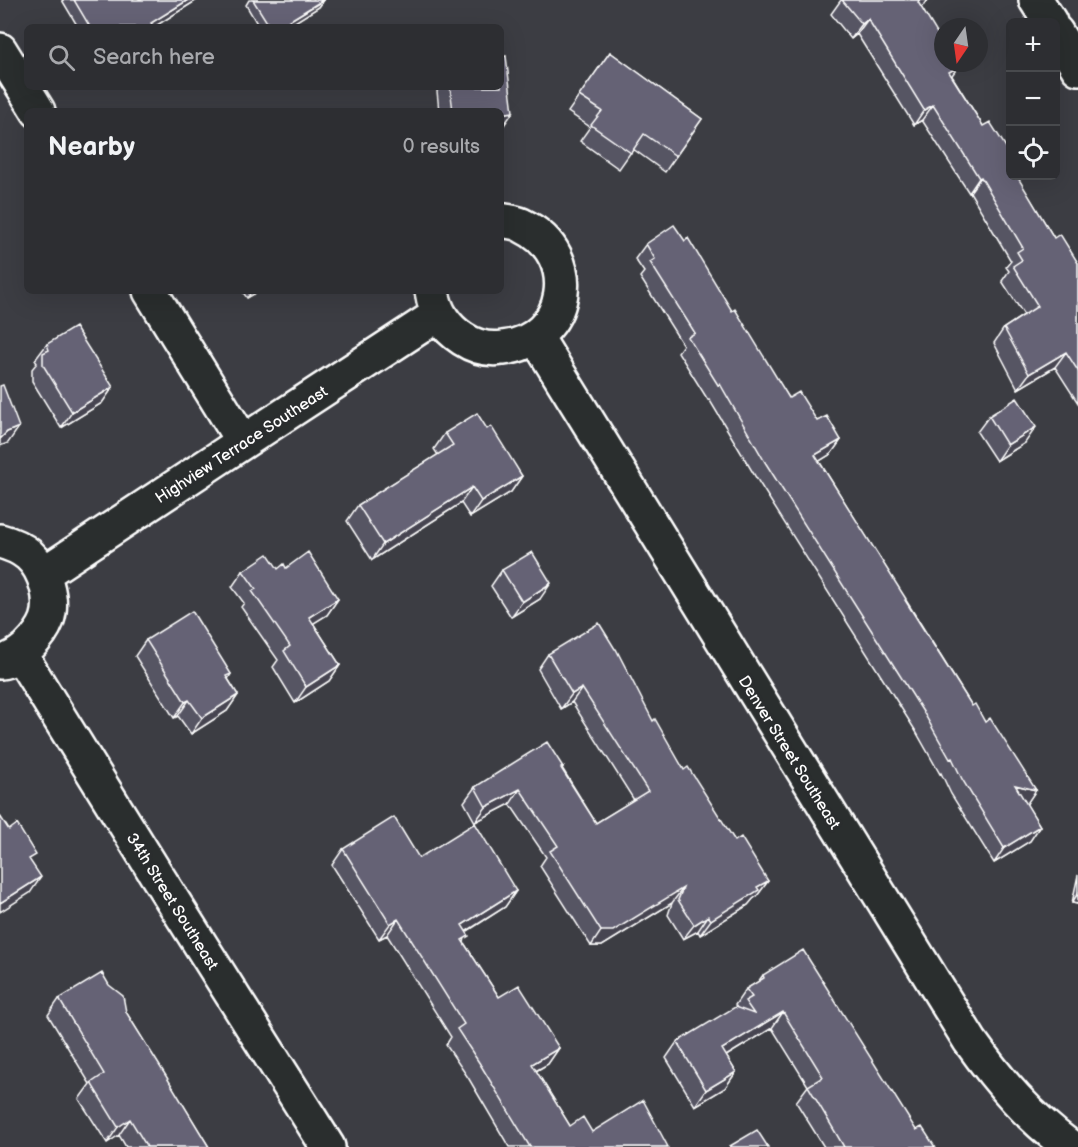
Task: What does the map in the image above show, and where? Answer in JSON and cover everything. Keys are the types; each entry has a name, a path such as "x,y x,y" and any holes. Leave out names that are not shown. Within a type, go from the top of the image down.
{"street":[{"path":"1036,0 1047,18"},
{"path":"1060,39 1078,68"},
{"path":"0,50 24,89"},
{"path":"25,90 36,108"},
{"path":"435,303 453,332 471,344 494,350 516,347 536,337 551,320 560,299 562,276 555,255 541,237 522,225 504,221"},
{"path":"152,294 243,442"},
{"name":"Highview Terrace Southeast","path":"43,574 243,442 435,303"},
{"name":"Denver Street Southeast","path":"536,337 969,1041 997,1079 1029,1113 1070,1147"},
{"path":"0,541 12,544 30,556 43,574 49,596 47,619 37,639 10,658"},
{"name":"34th Street Southeast","path":"10,658 156,874 328,1147"}],"building":[{"path":"74,0 188,0 152,24 88,24"},
{"path":"253,0 323,0 284,24 268,24"},
{"path":"842,0 920,0 918,2 934,28 934,72 949,72 983,126 990,122 1006,147 1006,180 1019,180 1054,238 1060,234 1078,263 1078,371 1066,352 1029,374 1004,328 1038,306 1013,266 1022,260 1017,252 1023,248 981,177 979,178 933,105 924,110 868,19 862,24"},
{"path":"610,52 702,119 676,156 644,134 631,153 591,125 602,111 579,96"},
{"path":"504,56 506,56 513,112 504,114 504,108 453,108 450,90 504,90"},
{"path":"674,225 685,241 688,238 732,311 735,309 789,398 799,392 817,421 827,416 841,440 815,455 972,706 975,704 985,722 990,718 1036,790 1015,785 1040,826 1004,848 962,779 952,758 950,759 925,715 765,462 720,384 718,385 688,337 695,333 650,262 655,259 646,244"},
{"path":"75,327 113,387 72,412 43,365 43,353 49,350 47,344"},
{"path":"3,385 19,427 7,432 0,439 0,386"},
{"path":"1017,398 1036,427 1007,445 989,416"},
{"path":"477,413 487,429 491,426 522,476 481,501 472,487 383,544 358,505 453,445 445,433"},
{"path":"308,552 338,599 309,617 340,665 306,687 284,651 290,646 252,591 256,589 243,571 268,554 278,569 284,564 286,568"},
{"path":"532,552 551,583 522,602 502,570"},
{"path":"192,611 231,674 226,676 238,695 202,718 189,700 185,702 146,640"},
{"path":"599,623 616,649 653,721 655,719 684,770 688,767 735,841 741,837 768,881 757,887 759,890 711,920 708,916 694,925 678,900 683,888 613,931 601,931 550,851 558,846 520,789 486,807 475,787 547,742 596,823 648,791 582,688 572,694 548,654"},
{"path":"0,816 9,830 17,824 36,855 29,859 41,877 0,903"},
{"path":"394,817 419,858 475,823 516,891 462,925 469,936 462,940 499,997 519,985 559,1048 532,1064 570,1126 583,1117 592,1132 643,1100 668,1147 530,1147 457,1029 464,1024 398,919 390,924 343,849"},
{"path":"803,950 916,1130 922,1127 935,1147 844,1147 808,1086 823,1077 783,1012 722,1049 736,1072 706,1090 677,1042 735,1007 754,1014 745,1001 752,997 746,989 764,978 763,975"},
{"path":"102,973 109,985 123,996 126,1012 209,1147 147,1147 130,1119 118,1127 91,1083 104,1074 59,999"},
{"path":"757,1130 768,1147 730,1146"}]}
